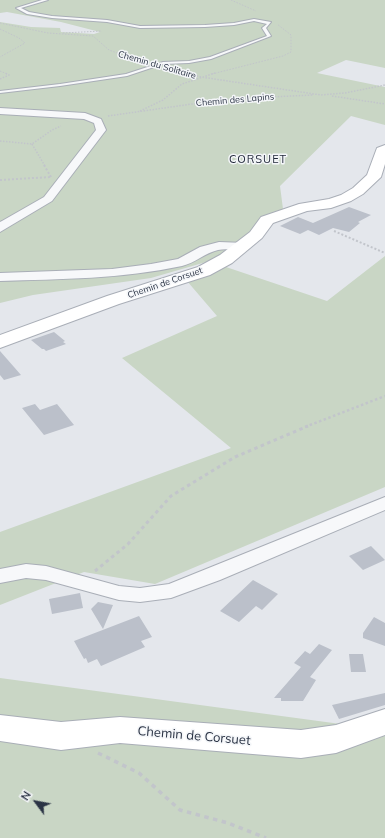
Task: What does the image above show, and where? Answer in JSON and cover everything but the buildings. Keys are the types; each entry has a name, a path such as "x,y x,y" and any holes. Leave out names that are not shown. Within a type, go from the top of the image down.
{"street":[{"path":"0,111 85,116 98,121 101,130 48,199 6,222 0,228"},
{"name":"Chemin de Corsuet","path":"0,342 99,305 204,271 226,259 256,235 267,220 304,207 331,203 346,198 358,191 374,177 382,151 385,149"},
{"path":"0,277 112,273 151,268 182,262 204,250 219,246 241,246"},
{"path":"0,576 26,572 46,573 119,594 140,595 171,591 385,503"},
{"name":"Chemin de Corsuet","path":"0,728 61,736 120,730 301,744 336,739 385,722"}],"lane":[{"path":"0,92 127,75 163,63 189,62 211,58 257,42 269,36 264,28 270,23 254,20 234,24 140,28 107,21 52,17 28,13 18,8 46,0"}],"path":[{"name":"Chemin du Solitaire","path":"0,23 48,32 93,36 109,50 118,54 155,66 201,77 321,95"},
{"path":"0,29 19,38 25,43 0,57"},
{"name":"Chemin du Solitaire","path":"48,32 104,31"},
{"path":"0,71 9,75 0,79"},
{"path":"134,114 163,100 182,84 201,77"},
{"path":"321,95 361,91 385,85"},
{"name":"Chemin des Lapins","path":"85,116 134,114 166,107 228,99 321,95 385,104"},
{"path":"0,141 32,144 52,130 85,116"},
{"path":"32,144 51,177 60,185"},
{"path":"0,180 51,177"},
{"path":"334,231 385,253"},
{"path":"81,583 128,544 171,496 177,492 235,457 344,411 385,396"},
{"path":"78,734 89,748 139,773 180,810 228,823 266,838"}],"green space":[{"path":"0,0 385,0 385,68 346,60 317,73 385,87 385,125 351,116 280,186 283,209 213,260 151,278 33,295 0,303 0,22 31,27 60,28 61,32 94,34 100,32 61,22 7,12 0,13"},
{"path":"385,256 385,487 155,584 84,572 0,605 0,532 231,448 122,358 217,316 187,281 226,267 327,301"},
{"path":"0,678 385,730 385,838 0,838"}],"district":[{"name":"CORSUET","path":"258,160"}]}
